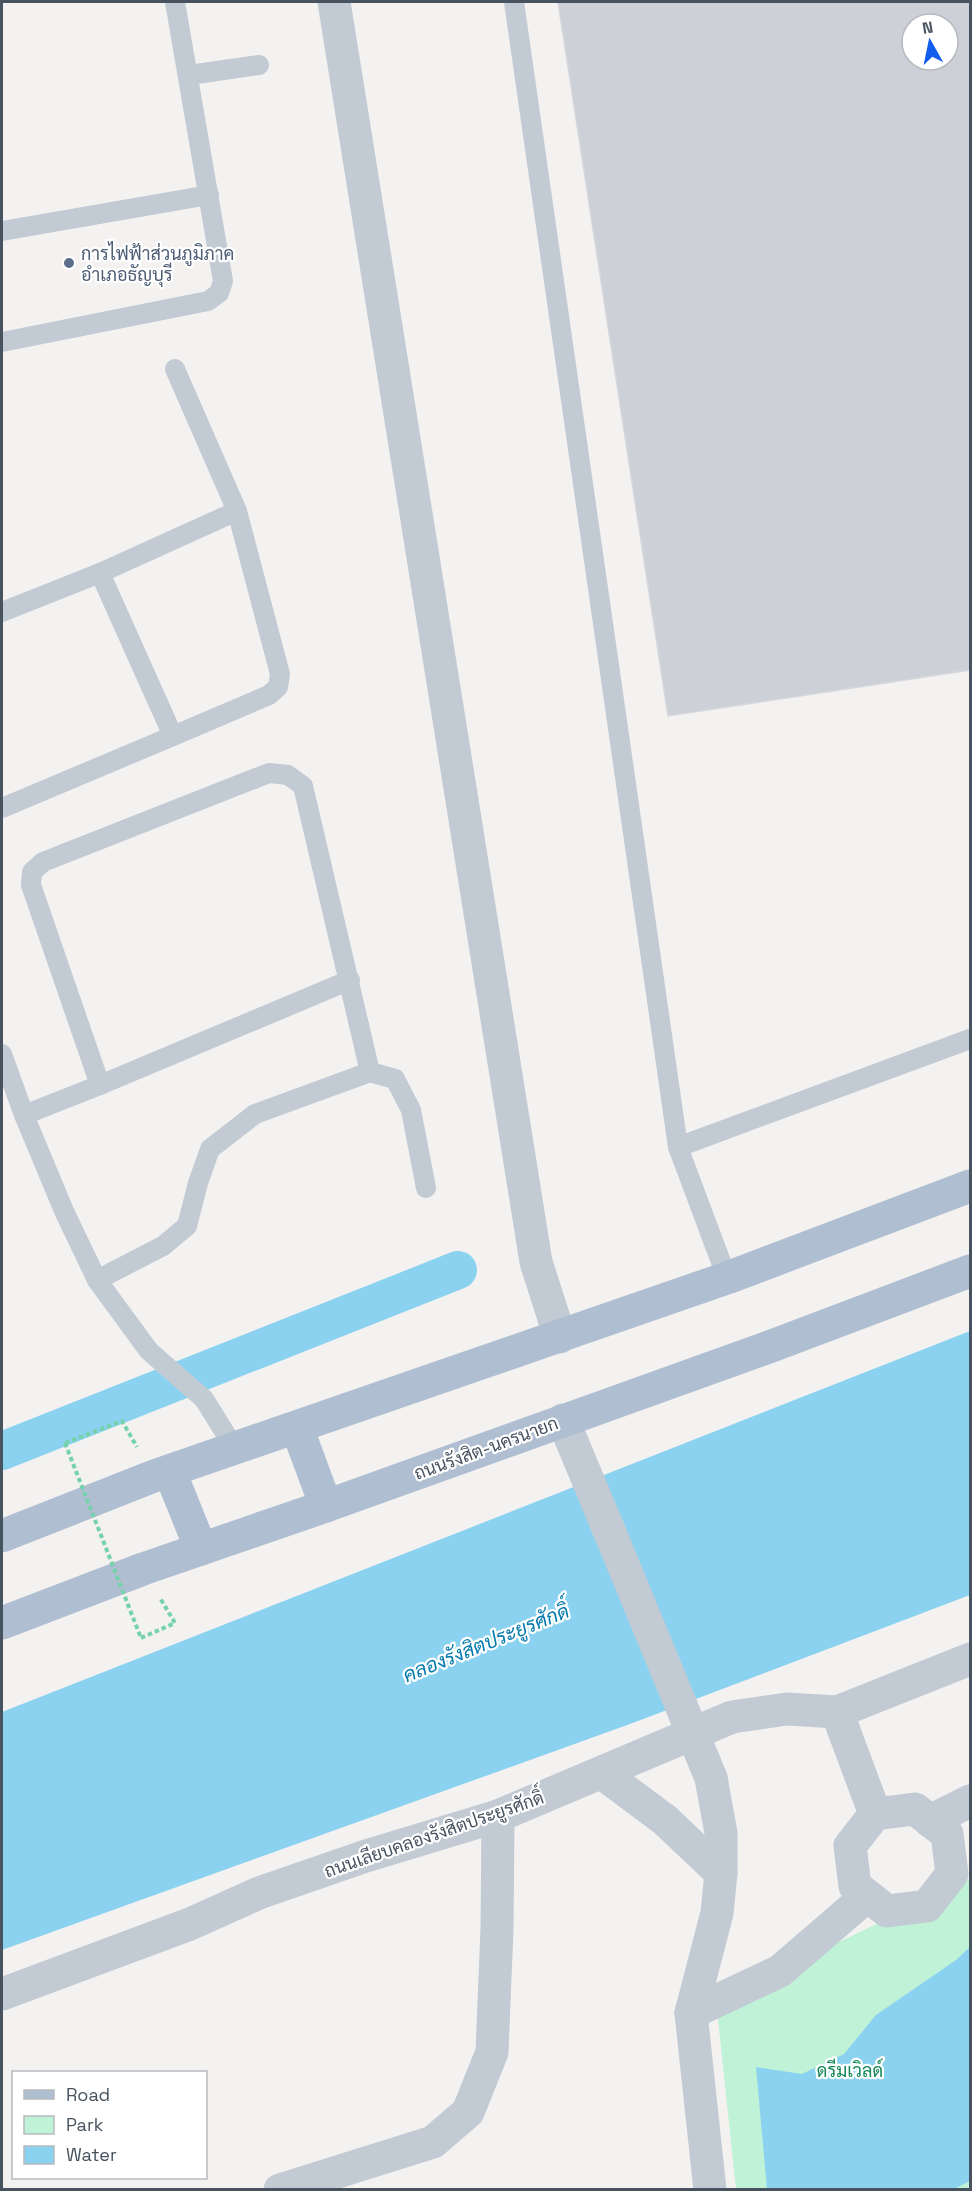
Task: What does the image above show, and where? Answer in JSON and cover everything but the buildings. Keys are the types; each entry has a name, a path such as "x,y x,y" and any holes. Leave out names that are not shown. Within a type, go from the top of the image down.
{"main road":[{"path":"2,1536 162,1474 727,1278 970,1186"},
{"name":"ถนนรังสิต-นครนายก","path":"2,1623 143,1569 769,1347 970,1271"},
{"path":"297,1428 326,1506"},
{"path":"162,1474 201,1549"}],"street":[{"path":"334,2 536,1262 560,1336"},
{"path":"563,1420 711,1778 721,1833 721,1873 717,1913 691,2013 710,2190"},
{"name":"ถนนเลียบคลองรังสิตประยูรศักดิ์","path":"2,1994 190,1924 259,1893 366,1856 498,1816 732,1717 787,1709 837,1712 970,1659"},
{"path":"837,1712 875,1814"},
{"path":"602,1773 665,1820 721,1873"},
{"path":"930,1821 970,1801"},
{"path":"915,1809 947,1834 952,1874 927,1906 887,1911 855,1887 850,1846 875,1814 915,1809"},
{"path":"280,2190 434,2142 468,2112 492,2052 497,1929 498,1816"},
{"path":"691,2013 780,1971 867,1896"}],"lane":[{"path":"2,342 208,301 219,293 223,281 175,2"},
{"path":"514,2 678,1148 727,1278"},
{"path":"189,75 259,65"},
{"path":"2,231 209,195"},
{"path":"2,808 269,695 278,687 280,674 237,511 175,369"},
{"path":"2,612 100,573 237,511"},
{"path":"100,573 173,736"},
{"path":"100,1085 31,885 32,872 43,862 269,773 288,775 303,786 370,1072"},
{"path":"24,1115 350,980"},
{"path":"678,1148 970,1039"},
{"path":"2,1054 24,1115 64,1211 97,1280 149,1352 204,1399 235,1449"},
{"path":"97,1280 163,1246 186,1226 210,1149 255,1114 370,1072 395,1079 411,1110 426,1188"}],"path":[{"path":"143,1569 175,1623 141,1638 65,1443 122,1421 162,1474"}],"green space":[{"name":"ดรีมเวิลด์","path":"970,1879 970,2189 736,2189 716,2001"}],"water":[{"name":"คลองรังสิตประยูรศักดิ์","path":"970,1331 970,1595 630,1724 2,1950 2,1712"},
{"path":"970,1947 970,2181 952,2190 767,2189 756,2067 802,2074 844,2054 876,2015 956,1960"}],"waterway":[{"path":"2,1451 458,1270"}],"place":[{"name":"การไฟฟ้าส่วนภูมิภาค อำเภอธัญบุรี","path":"69,263"}]}
